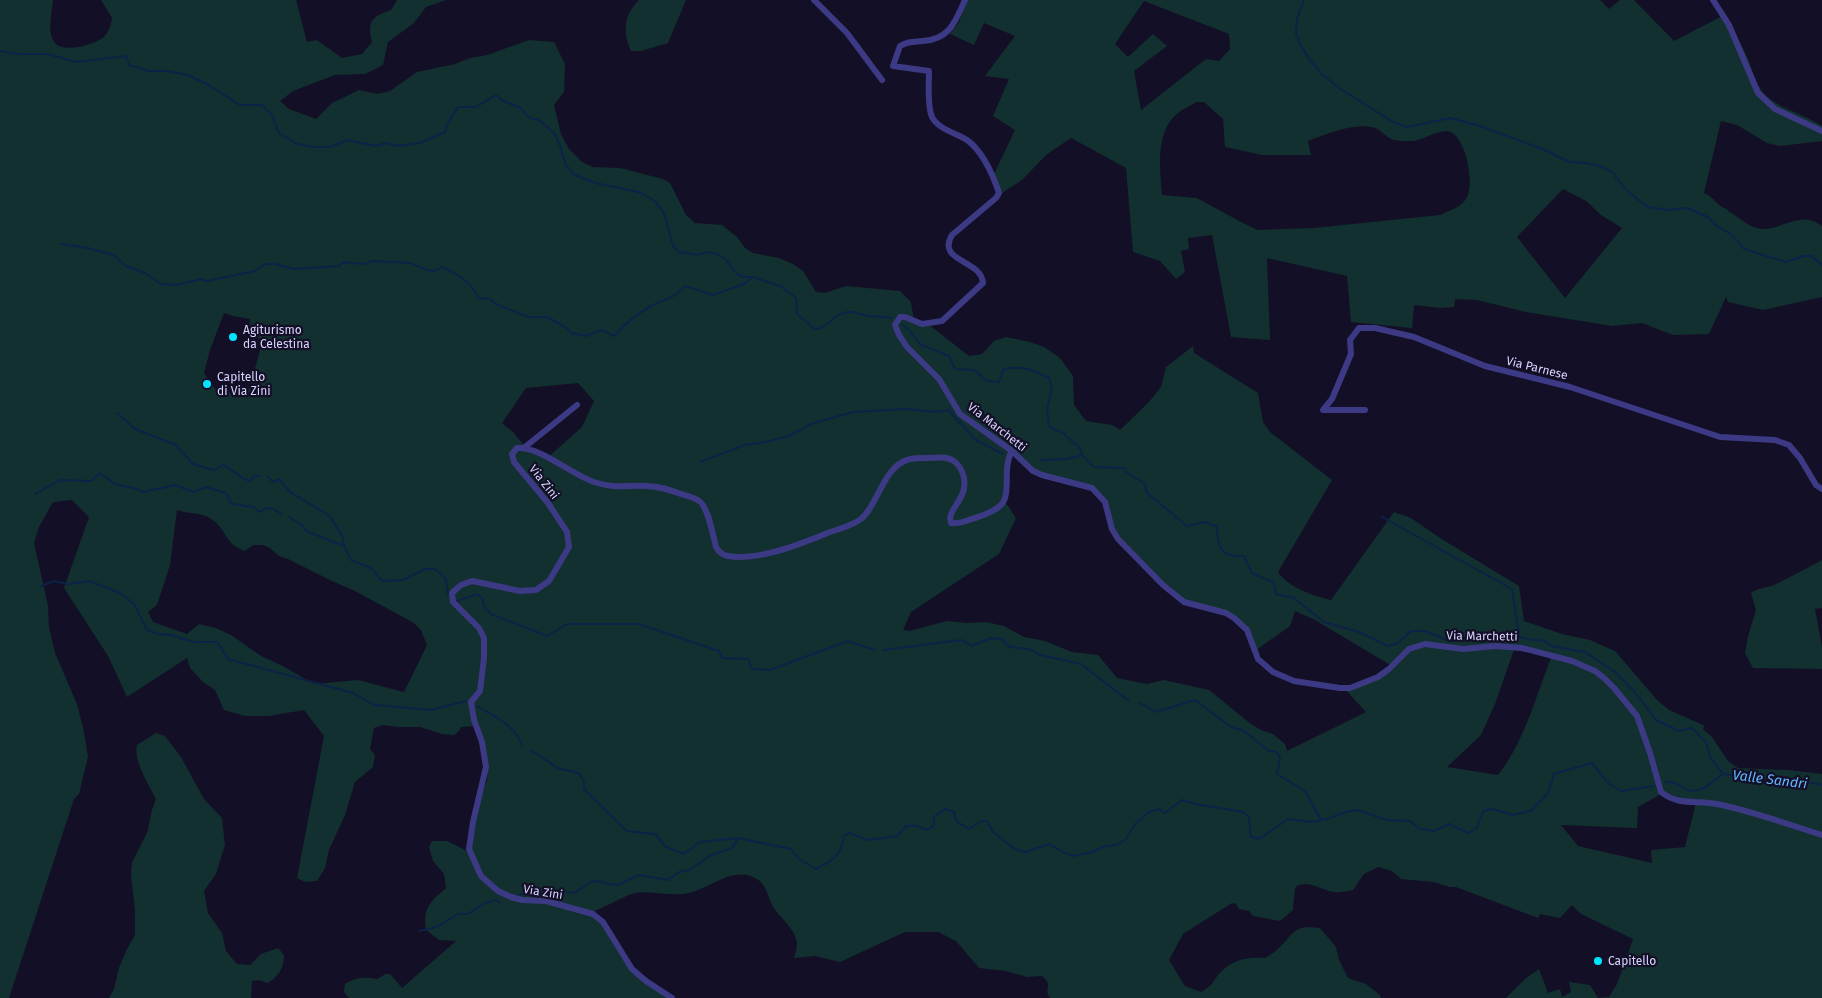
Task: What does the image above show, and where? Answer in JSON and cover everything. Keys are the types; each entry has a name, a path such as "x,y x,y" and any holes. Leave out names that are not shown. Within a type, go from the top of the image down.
{"street":[{"path":"814,0 847,34 882,80"},
{"name":"Via Marchetti","path":"965,0 954,23 946,34 932,40 909,40 900,46 893,66 929,71 930,112 933,119 938,124 967,140 976,148 987,167 998,193 996,198 952,235 948,242 948,248 951,253 979,271 983,283 942,321 922,324 905,317 900,317 895,325 899,335 908,347 939,379 960,414 1012,451 1033,471 1092,488 1105,502 1112,529 1118,539 1162,585 1184,602 1226,613 1234,618 1247,630 1258,659 1282,677 1294,681 1350,688 1378,677 1409,649 1425,644 1463,649 1495,646 1522,648 1572,661 1589,668 1604,678 1629,705 1642,728 1661,792 1668,798 1677,801 1715,804 1822,835"},
{"path":"1713,0 1729,25 1758,92 1775,109 1822,131"},
{"name":"Via Parnese","path":"1365,410 1323,410 1332,399 1351,354 1350,340 1359,328 1364,327 1414,337 1485,366 1570,387 1720,437 1775,440 1789,445 1800,458 1816,485 1822,489"},
{"path":"525,447 577,405"},
{"name":"Via Zini","path":"672,998 646,982 632,969 603,922 593,914 546,901 522,900 498,891 482,876 469,849 473,822 486,767 482,742 474,720 471,702 480,691 484,658 484,638 479,628 453,602 452,593 461,585 472,581 520,591 536,590 549,581 569,546 567,532 548,503 514,462 512,454 518,448 525,447 535,450 573,473 593,482 623,488 650,486 669,490 697,500 704,505 716,547 720,553 726,556 744,556 788,548 858,521 868,511 888,477 897,466 906,460 914,458 948,458 958,464 962,472 965,490 951,513 951,523 958,523 992,512 998,509 1004,502 1008,456 1012,451"}],"green space":[{"path":"0,0 53,0 50,22 52,38 58,46 72,48 87,45 101,39 110,28 112,18 101,0 296,0 307,42 317,40 342,58 362,54 372,42 370,29 372,20 391,10 397,0 446,0 426,7 414,23 388,42 383,65 365,74 335,75 293,91 280,101 289,109 316,119 332,103 359,90 378,94 390,91 417,72 487,55 529,40 554,42 565,64 564,92 554,105 561,134 569,149 582,162 593,167 620,168 663,179 670,183 686,215 695,223 722,225 737,237 745,248 753,253 779,258 793,264 803,271 816,292 825,293 846,286 900,291 911,302 914,321 928,324 969,356 982,354 994,341 1006,337 1044,347 1060,358 1073,376 1074,405 1086,421 1112,425 1120,430 1148,403 1161,387 1166,367 1193,346 1194,353 1258,393 1263,422 1270,432 1332,480 1278,572 1288,583 1309,594 1331,600 1394,512 1411,518 1519,586 1524,621 1562,634 1590,640 1615,651 1658,701 1669,710 1705,726 1703,729 1712,737 1728,761 1738,768 1788,770 1822,774 1822,998 1598,998 1609,997 1617,984 1633,939 1581,914 1572,905 1560,918 1540,914 1538,918 1456,887 1449,887 1434,882 1401,879 1392,871 1378,867 1364,874 1353,890 1335,892 1308,884 1299,885 1295,888 1293,910 1280,921 1253,916 1249,911 1239,909 1236,904 1232,903 1183,934 1169,960 1185,986 1201,992 1211,985 1223,970 1234,962 1252,958 1265,958 1296,931 1311,927 1320,928 1336,947 1339,960 1348,978 1366,984 1380,995 1381,998 1050,998 1047,992 1048,983 1042,976 1027,977 1006,971 979,968 956,941 938,932 905,932 840,962 815,956 794,958 797,943 794,934 773,907 761,882 748,875 740,875 731,876 689,893 635,893 589,913 603,924 633,968 674,998 349,998 344,992 345,984 357,979 378,979 385,974 390,974 402,988 456,941 439,940 426,930 425,916 428,906 446,888 444,874 433,861 429,847 432,841 447,841 471,853 481,798 487,780 488,763 477,726 461,727 454,735 442,734 420,727 383,725 374,728 370,749 375,755 373,767 355,782 345,815 329,850 325,868 317,881 305,882 297,878 324,736 304,710 269,716 245,716 224,710 215,690 203,682 190,668 187,658 127,697 108,656 64,588 89,517 72,500 53,502 39,527 34,543 48,606 49,627 55,653 77,704 88,757 79,794 74,799 9,998 0,998","holes":["224,313 250,319 249,333 263,340 249,389 219,394 204,373 210,350","578,383 594,401 582,427 546,459 522,443 502,423 526,388","1012,452 1040,474 1100,493 1120,539 1181,599 1240,621 1255,651 1290,626 1295,611 1315,620 1392,666 1355,687 1344,688 1366,712 1287,751 1285,744 1273,734 1251,724 1209,690 1164,680 1147,684 1117,678 1098,655 1072,652 1045,641 1024,637 1004,626 986,622 947,621 909,631 903,630 911,612 999,554 1016,518 1006,503","177,510 201,514 210,518 218,525 229,541 244,551 254,545 263,545 279,556 355,591 414,623 421,630 427,645 404,692 358,680 314,684 261,656 231,635 216,628 199,624 187,634 153,622 148,612 157,605 170,565","1515,647 1552,655 1523,732 1498,775 1447,767 1481,735 1495,704","1663,793 1696,802 1685,847 1651,850 1652,863 1578,846 1561,825 1637,828 1638,807"]},
{"path":"639,0 686,0 668,43 641,51 631,51 626,37 626,24 630,11"},
{"path":"968,0 1600,0 1609,9 1620,0 1634,0 1674,41 1726,14 1762,91 1776,103 1822,126 1822,141 1780,146 1767,143 1737,125 1721,121 1704,193 1753,227 1770,228 1799,220 1807,220 1822,226 1822,297 1763,310 1728,302 1726,297 1709,334 1673,335 1642,323 1612,326 1526,312 1477,300 1455,299 1454,307 1441,308 1414,305 1412,328 1351,322 1347,276 1267,258 1270,340 1231,337 1212,235 1188,238 1189,249 1181,251 1185,272 1176,279 1160,261 1133,252 1126,168 1071,138 1046,155 1022,180 999,195 993,176 1015,130 993,116 1009,79 985,76 1015,36 984,23 974,45 950,34 959,22","holes":["1144,1 1229,34 1230,49 1219,61 1206,59 1141,110 1134,71 1167,46 1153,34 1128,57 1115,44","1197,102 1204,102 1223,119 1225,147 1262,155 1311,155 1308,141 1350,128 1375,128 1391,139 1400,141 1415,141 1442,131 1451,132 1457,137 1465,153 1468,164 1469,192 1461,205 1440,215 1314,228 1258,230 1197,198 1162,195 1160,174 1162,141 1170,122 1184,109","1563,189 1586,201 1601,215 1622,228 1565,298 1517,237"]},
{"path":"1822,560 1822,608 1815,609 1822,647 1822,669 1753,668 1745,653 1756,610 1751,593 1774,585"},
{"path":"156,733 165,736 181,757 204,799 222,818 225,845 216,874 204,891 208,913 222,933 226,951 237,964 250,965 261,954 278,948 284,955 282,968 274,978 267,983 259,980 252,981 251,998 109,998 114,989 119,968 135,935 135,910 131,875 132,862 147,833 156,799 139,765 136,751 137,745"},
{"path":"1539,969 1548,993 1560,989 1562,997 1571,992 1569,982 1590,985 1598,998 1506,998 1526,978"}],"waterway":[{"path":"1304,0 1297,19 1296,33 1309,59 1322,74 1339,88 1393,122 1407,127 1450,118 1480,126 1545,150 1569,162 1600,166 1612,172 1627,191 1648,207 1668,210 1688,208 1709,218 1717,226 1732,235 1743,248 1750,251 1786,262 1804,256 1812,256 1822,265"},
{"path":"0,51 18,54 48,54 76,62 126,56 129,65 149,71 167,71 188,75 240,105 262,105 272,115 279,133 297,144 312,147 330,147 348,140 376,146 386,143 397,146 420,143 445,132 458,107 476,107 496,95 503,101 519,107 530,118 539,120 554,133 560,145 565,163 573,174 595,183 639,192 655,201 665,216 673,246 679,252 697,255 708,252 717,254 725,259 737,274 744,277 753,277 782,287 796,298 797,314 815,329 819,329 837,316 848,312 892,318"},
{"path":"61,244 88,248 113,255 126,266 145,273 161,284 177,285 201,279 207,281 255,271 265,264 275,264 294,269 339,266 344,262 364,264 373,261 410,263 434,271 443,267 468,283 478,298 490,299 494,303 528,317 547,317 567,328 571,333 586,336 602,330 614,336 641,312 674,296 685,286 713,295 744,284 752,277"},
{"path":"901,324 908,329 920,344 949,356 955,369 974,370 987,381 999,382 1004,369 1017,368 1032,371 1049,378 1052,388 1047,410 1049,427 1063,433 1080,448 1082,455 1094,467 1124,468 1126,472 1144,483 1147,493 1187,526 1206,522 1217,527 1218,541 1222,550 1230,555 1244,556 1252,573 1274,583 1276,594 1294,598 1324,622 1359,632 1388,646 1398,643 1411,631 1425,631 1450,641 1477,640 1497,634 1545,641 1551,646 1585,652 1615,672 1634,691 1656,720 1679,731 1692,728 1706,742 1710,757 1723,774"},
{"path":"700,462 745,445 789,436 811,424 853,412 907,409 936,412 948,410 976,440 1003,454"},
{"path":"117,413 135,429 176,445 193,464 214,470 223,465 251,481 254,476 260,476"},
{"path":"1041,460 1068,459 1082,455"},
{"path":"35,494 60,480 91,481 99,474 114,483 143,492 175,485 194,492 206,487 226,493 232,504 254,507 259,512 270,508 281,514"},
{"path":"268,477 273,482 279,479 290,492 330,516 342,536 344,545"},
{"path":"289,517 303,526 306,531 344,546 351,560 371,568 382,581 403,580 425,569 435,569 446,579 448,594"},
{"path":"1382,517 1512,589 1519,637"},
{"path":"41,586 54,581 68,584 89,581 120,593 134,604 147,630 193,642 217,642 228,659 353,693 374,705 431,710 466,701"},
{"path":"457,601 478,594 483,600 484,607 491,614 547,636 567,624 639,624 719,651 722,658 748,659 752,669 770,670 848,641 875,650"},
{"path":"883,650 961,640 972,646 991,638 1001,639 1010,647 1029,649 1040,655 1081,664 1129,701"},
{"path":"1140,703 1156,712 1195,700 1231,727 1244,731 1269,751 1277,752 1280,758 1277,774 1305,791 1321,820"},
{"path":"477,706 509,726 522,745"},
{"path":"531,751 557,768 579,773 584,781 584,789 627,831 655,834 666,847 684,854 700,842 738,838"},
{"path":"517,896 538,890 575,893 590,882 600,881 618,885 639,875 668,880 679,872 690,870 709,856 732,848 738,838 791,849 799,859 816,869 835,857 844,836 849,833 868,840 897,836 906,826 917,826 926,830 934,826 934,817 945,809 954,812 956,821 969,829 982,821 987,821 993,832 1015,849 1026,852 1049,844 1073,856 1092,852 1105,846 1116,845 1125,840 1136,823 1149,812 1159,809 1165,813 1182,800 1243,812 1249,817 1251,837 1259,839 1288,819 1312,822 1357,810 1387,820 1410,821 1420,829 1434,831 1449,824 1468,833 1477,828 1483,811 1492,809 1513,815 1531,811 1548,793 1554,774 1592,763 1609,784 1621,791 1654,786"},
{"name":"Valle Sandri","path":"1665,782 1673,782 1695,791 1705,787 1723,774 1750,779 1797,781 1822,785"},
{"path":"419,931 437,927 458,914 468,914 485,903 496,900 499,902"}],"place":[{"name":"Agiturismo da Celestina","path":"233,337"},
{"name":"Capitello di Via Zini","path":"207,384"},
{"name":"Capitello","path":"1598,961"}]}
